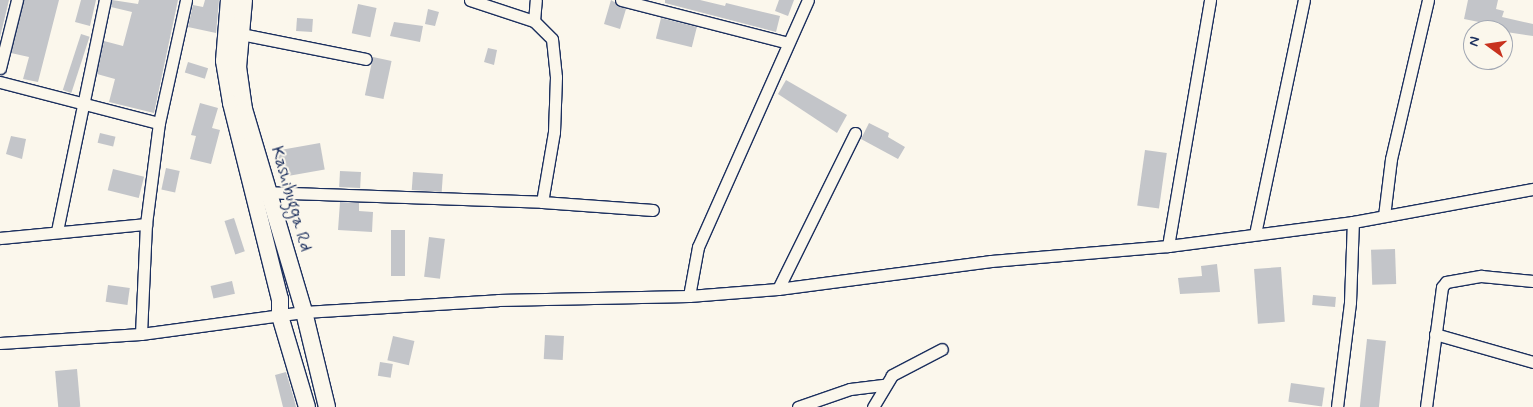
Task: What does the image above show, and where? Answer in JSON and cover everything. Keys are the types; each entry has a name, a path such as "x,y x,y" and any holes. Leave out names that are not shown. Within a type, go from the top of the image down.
{"main road":[{"name":"Kashibugga Rd","path":"229,0 224,62 226,81 261,192 304,312 327,407"},
{"name":"Kashibugga Rd","path":"244,0 240,34 239,86 261,192 280,299 280,316 307,407"}],"street":[{"path":"0,68 17,0"},
{"path":"57,231 81,103 105,0"},
{"path":"141,334 146,224 159,124 186,0"},
{"path":"470,0 534,21 552,39 556,76 554,132 542,202"},
{"path":"534,21 536,0"},
{"path":"621,0 788,43"},
{"path":"689,296 698,247 808,0"},
{"path":"1168,246 1210,0"},
{"path":"1255,234 1304,0"},
{"path":"1384,216 1391,159 1428,0"},
{"path":"240,34 366,59"},
{"path":"0,82 159,124"},
{"path":"778,289 855,133"},
{"path":"0,343 141,334 304,312 498,300 689,296 778,289 991,261 1168,246 1353,222 1533,189"},
{"path":"261,192 542,202 653,210"},
{"path":"1337,407 1350,302 1353,222"},
{"path":"0,238 57,231 146,224"},
{"path":"1426,407 1442,287 1446,282 1481,276 1533,281"},
{"path":"1436,334 1533,362"},
{"path":"874,406 885,384 892,375 942,349"},
{"path":"798,407 850,389 885,384"}],"building":[{"path":"0,0 9,0 0,37"},
{"path":"24,0 59,0 38,82 23,79 29,57 11,53"},
{"path":"81,0 96,0 90,26 75,22"},
{"path":"112,0 138,4 139,0 178,0 154,113 109,102 115,79 97,74 104,41 123,46 132,12 111,7"},
{"path":"205,0 219,0 216,33 188,27 193,5 203,7"},
{"path":"611,0 626,9 620,29 604,24"},
{"path":"665,0 700,0 725,6 726,3 780,16 776,32 665,3"},
{"path":"779,0 794,0 788,16 775,11"},
{"path":"1468,0 1498,0 1496,9 1504,11 1502,17 1533,24 1533,36 1513,33 1513,20 1464,19"},
{"path":"358,4 377,8 370,37 352,33"},
{"path":"428,9 439,12 435,26 425,24"},
{"path":"297,18 313,19 312,32 296,31"},
{"path":"661,18 697,27 692,47 656,38"},
{"path":"394,22 423,26 420,42 390,36"},
{"path":"81,34 90,37 71,93 63,90"},
{"path":"488,48 497,50 494,65 484,62"},
{"path":"373,57 392,61 383,99 365,95"},
{"path":"188,62 208,68 205,79 185,73"},
{"path":"786,80 847,115 837,133 778,94"},
{"path":"200,103 218,108 212,128 220,130 211,164 190,159 196,136 191,135"},
{"path":"869,123 889,133 888,137 905,147 898,159 861,139"},
{"path":"100,133 116,137 113,147 98,143"},
{"path":"11,136 26,139 22,159 6,154"},
{"path":"320,143 325,170 279,178 275,151"},
{"path":"1145,150 1167,153 1159,209 1137,205"},
{"path":"166,168 180,171 175,192 161,190"},
{"path":"113,169 144,177 139,198 108,190"},
{"path":"340,171 361,172 360,188 339,187"},
{"path":"413,172 443,174 442,192 412,190"},
{"path":"340,202 359,203 359,211 373,212 372,232 338,230"},
{"path":"234,218 245,251 235,254 224,221"},
{"path":"391,230 405,230 405,276 391,276"},
{"path":"429,237 445,239 440,279 424,277"},
{"path":"1395,249 1396,284 1372,285 1371,250"},
{"path":"1217,264 1220,292 1180,294 1178,278 1202,276 1201,266"},
{"path":"1281,267 1285,322 1258,324 1254,269"},
{"path":"232,281 235,294 213,299 211,286"},
{"path":"108,285 130,288 127,305 106,302"},
{"path":"1313,295 1336,297 1335,307 1312,305"},
{"path":"545,335 564,336 563,360 544,359"},
{"path":"393,336 414,341 409,365 387,360"},
{"path":"1367,339 1386,341 1379,407 1360,407"},
{"path":"380,362 393,364 391,378 378,376"},
{"path":"77,369 80,407 58,407 55,371"},
{"path":"286,372 296,407 283,407 275,375"},
{"path":"1291,383 1325,388 1322,407 1288,402"}]}
